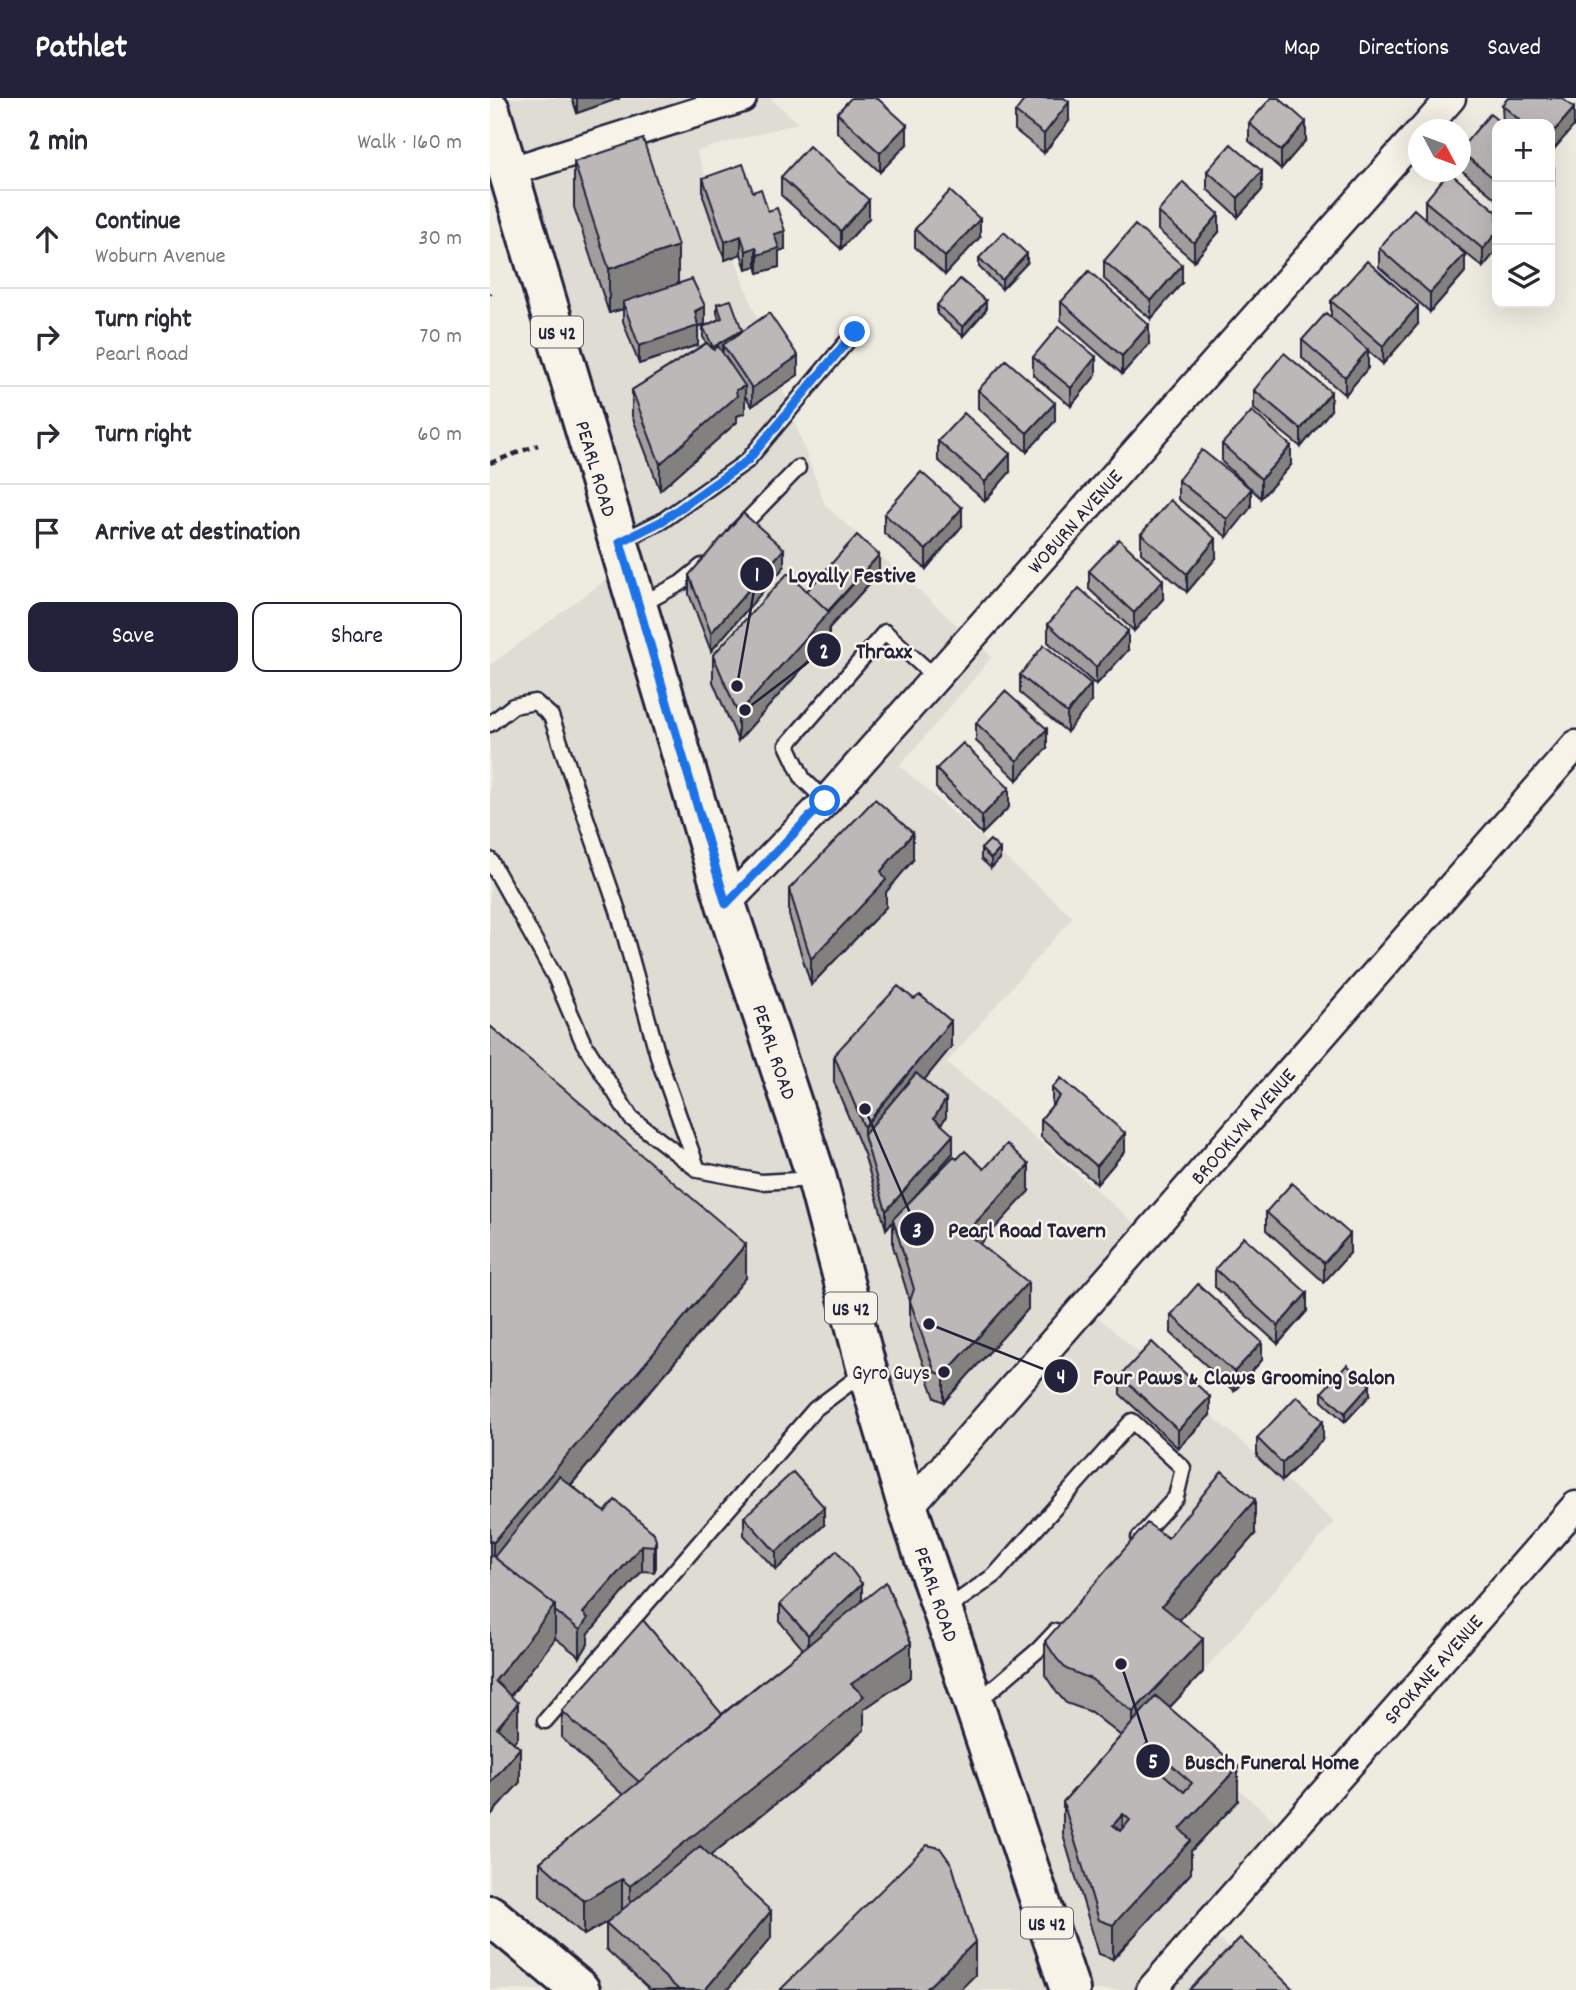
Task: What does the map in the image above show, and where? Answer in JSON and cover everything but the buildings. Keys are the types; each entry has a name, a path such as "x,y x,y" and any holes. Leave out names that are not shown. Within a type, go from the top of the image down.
{"main road":[{"name":"PEARL ROAD","path":"490,110 726,904 817,1179 867,1370 908,1508 1070,1990"},
{"path":"490,1915 580,1990"}],"street":[{"path":"509,172 742,98"},
{"path":"1433,119 1451,98"},
{"name":"WOBURN AVENUE","path":"726,904 825,801 1408,147"},
{"name":"BROOKLYN AVENUE","path":"908,1508 1576,745"},
{"name":"SPOKANE AVENUE","path":"1152,1990 1576,1506"}],"lane":[{"path":"620,542 662,521 747,461 855,332"},
{"path":"638,606 696,572 798,468"},
{"path":"825,801 803,779 787,746 885,632 935,677"},
{"path":"490,724 513,706 535,702 551,716 618,911 660,1063 698,1170"},
{"path":"490,860 555,977 583,1042 631,1118 698,1170 761,1182 817,1179"},
{"path":"545,1721 815,1409 867,1370"},
{"path":"943,1612 995,1575 1132,1421 1183,1468 1176,1497 1130,1548"},
{"path":"974,1705 1038,1650 1066,1620"}],"path":[{"path":"490,463 538,445"}],"shaded area":[{"path":"490,98 770,98 798,123 696,151 825,505 992,657 900,766 1073,917 947,1062 1147,1234 1085,1306 1334,1522 1160,1721 1289,1833 1206,1928 1277,1990 490,1990 490,665 626,565"}],"place":[{"name":"Loyally Festive","path":"737,686"},
{"name":"Thraxx","path":"745,710"},
{"name":"Pearl Road Tavern","path":"865,1109"},
{"name":"Four Paws & Claws Grooming Salon","path":"929,1324"},
{"name":"Gyro Guys","path":"944,1372"},
{"name":"Busch Funeral Home","path":"1121,1664"}],"route":[{"path":"825,801 726,904 620,542 662,521 747,461 855,332"}]}
